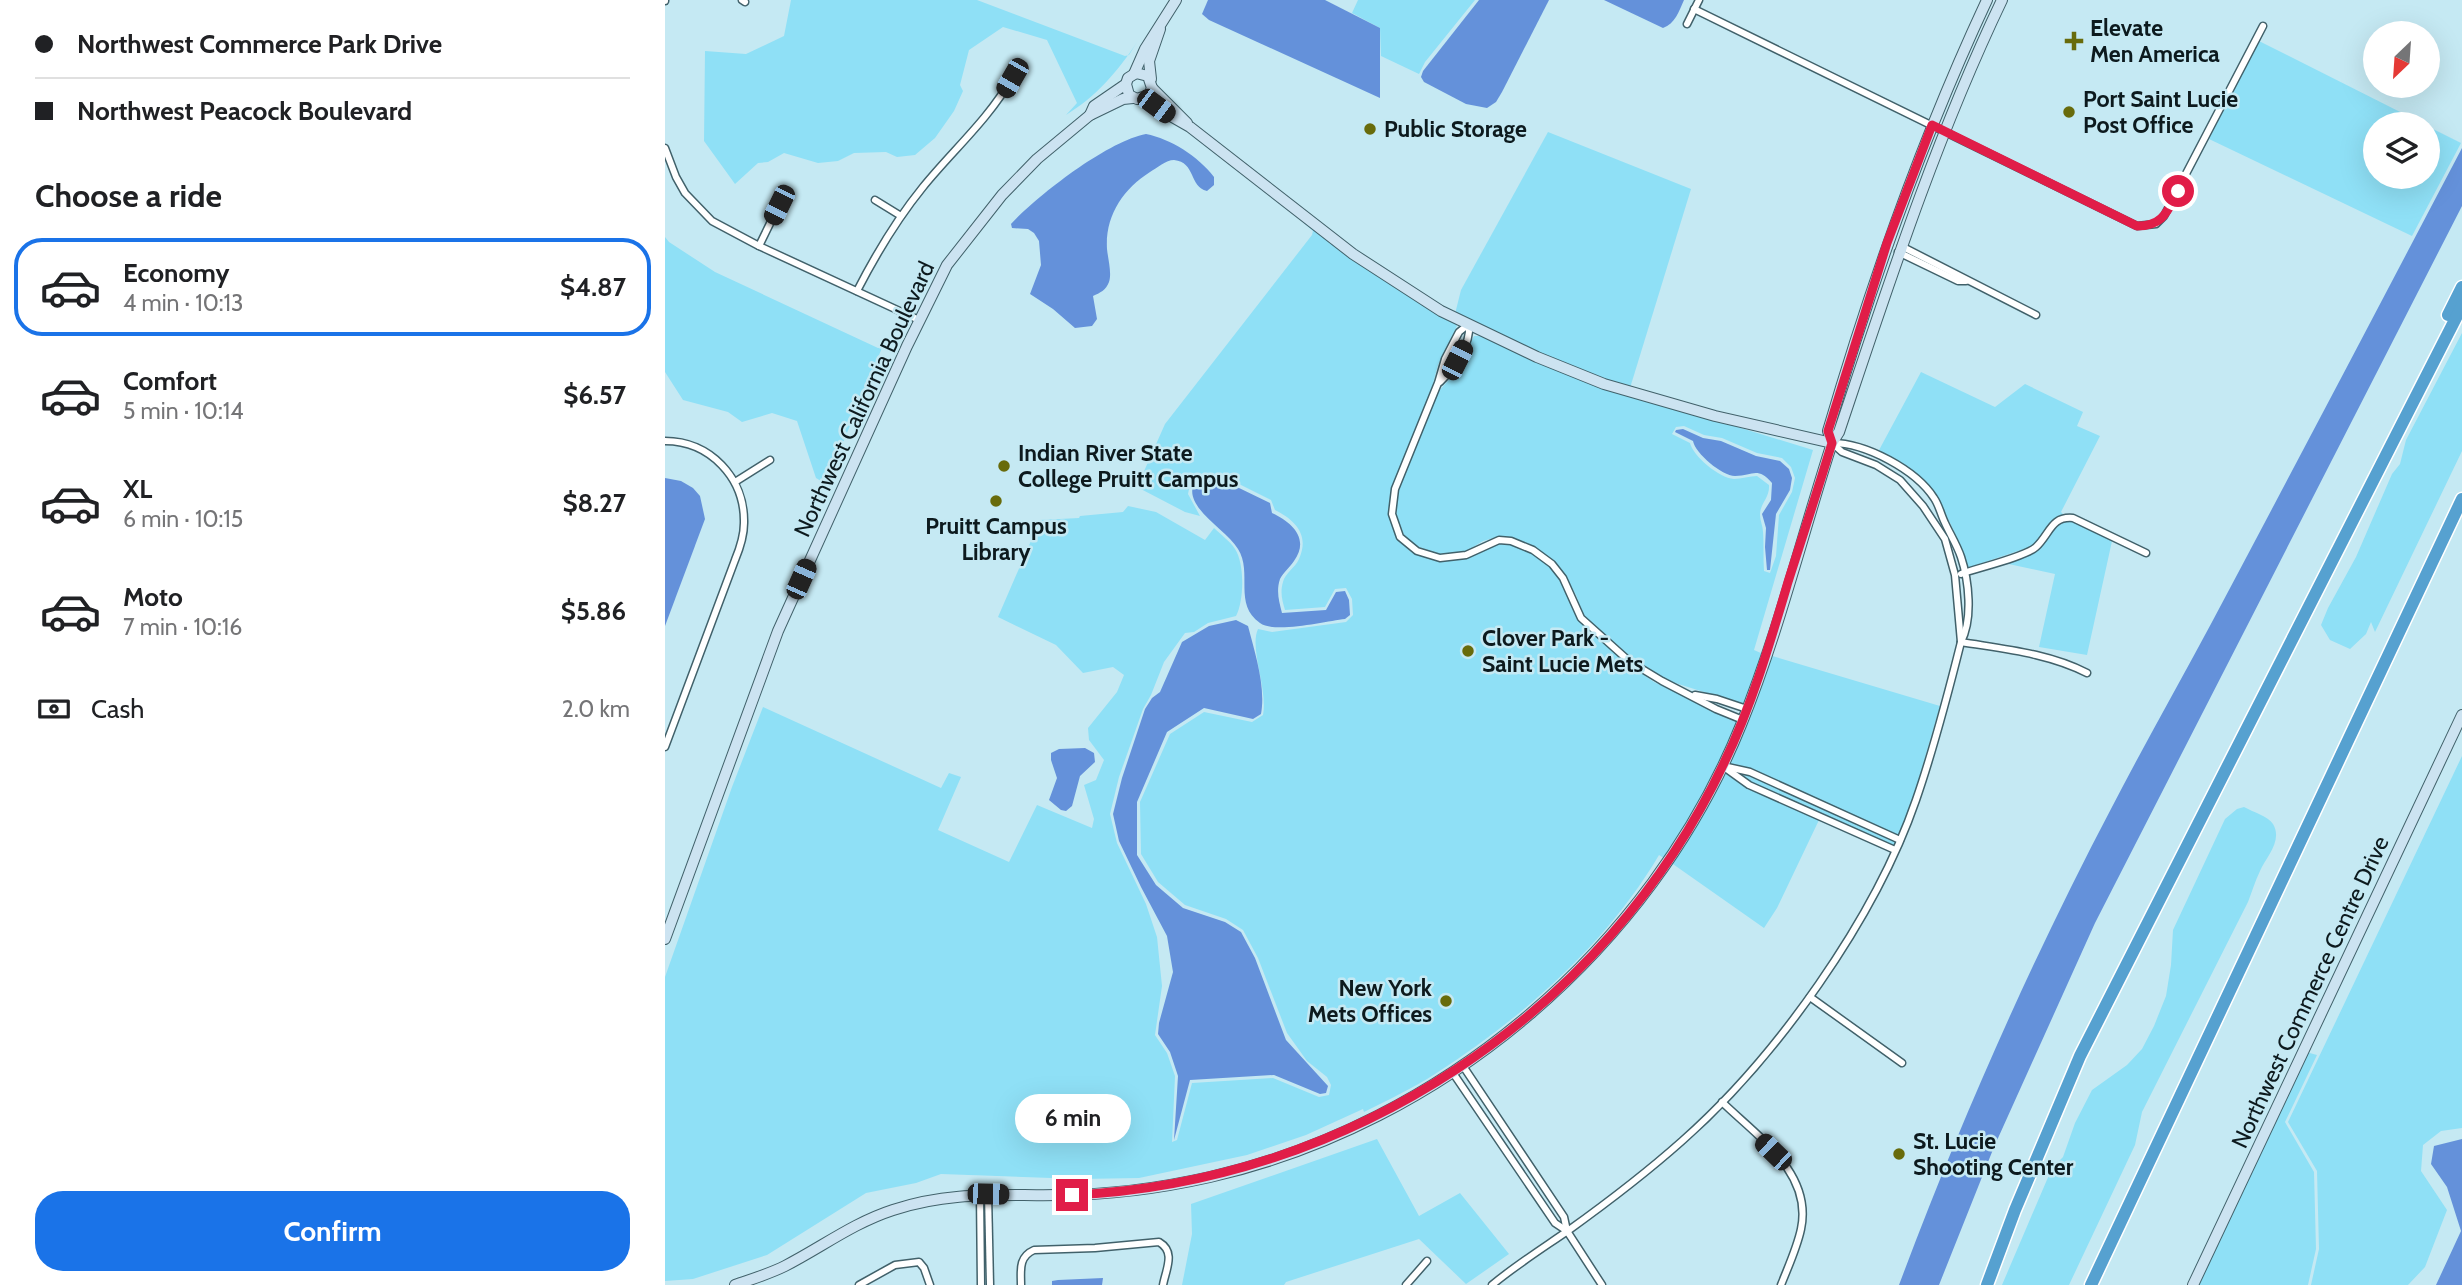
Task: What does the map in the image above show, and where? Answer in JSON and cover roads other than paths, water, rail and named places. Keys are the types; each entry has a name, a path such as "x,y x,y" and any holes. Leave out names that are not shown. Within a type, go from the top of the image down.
{"highway":[{"path":"2435,358 2448,315 2462,287"},
{"path":"1987,1285 2015,1210 2080,1056 2462,306"},
{"path":"2091,1285 2462,499"}],"street":[{"path":"1176,0 1145,49 1134,74 1128,78 1127,91 1190,127 1353,254 1431,304 1537,358 1604,384 1715,416 1832,443 1845,443 1906,469 1934,497 1961,555 1965,572 1966,632 1916,800 1900,840 1850,935 1810,997 1778,1039 1684,1140 1644,1174 1492,1285"},
{"path":"1687,24 1699,0"},
{"path":"1961,642 1955,575 1945,539 1923,506 1900,480 1876,465 1842,452 1832,443 1828,431 1887,243 1932,125 1987,0"},
{"path":"735,1285 782,1268 849,1228 885,1213 935,1199 984,1194 1056,1196 1123,1191 1231,1172 1323,1141 1389,1110 1453,1073 1548,999 1610,935 1664,864 1723,766 1745,715 1766,654 1832,443 1839,434 1900,249 1944,131 2002,0"},
{"path":"1694,9 2137,226 2156,224 2164,216 2263,26"},
{"path":"1137,98 1149,95 1149,61 1161,26"},
{"path":"1134,74 1144,74 1190,127"},
{"path":"857,291 901,216 994,107 1012,78"},
{"name":"Northwest California Boulevard","path":"1090,115 1094,106 1126,84"},
{"name":"Northwest California Boulevard","path":"665,939 778,631 919,320 947,265 1002,195 1037,159 1090,115 1123,99 1137,98"},
{"path":"665,148 685,193 700,210 728,231 919,320"},
{"path":"1909,186 1909,198 1894,238 1900,249 1958,281 1966,281 2036,315"},
{"path":"875,200 901,216"},
{"path":"759,246 779,205"},
{"path":"1438,383 1457,360 1469,337 1469,324"},
{"path":"1469,324 1460,330 1443,364 1393,497 1393,521 1403,541 1420,552 1440,558 1466,555 1499,540 1511,541 1533,550 1548,560 1560,573 1571,592 1579,615 1635,666 1716,709 1745,715"},
{"path":"665,441 683,443 706,452 719,461 735,482 743,507 742,540 665,747"},
{"path":"735,482 770,460"},
{"path":"1955,575 2035,548 2056,521 2063,517 2073,518 2145,553"},
{"path":"1961,642 2048,657 2087,673"},
{"path":"1689,694 1717,699 1745,715"},
{"name":"Northwest Commerce Centre Drive","path":"2193,1285 2462,715"},
{"path":"1723,766 1750,772 1900,840"},
{"path":"1723,766 1749,785 1895,850"},
{"path":"1810,997 1902,1063"},
{"path":"1463,1066 1564,1217 1567,1231 1602,1285"},
{"path":"1453,1073 1555,1223 1567,1231"},
{"path":"1722,1102 1784,1162 1796,1180 1801,1198 1801,1228 1781,1285"},
{"path":"981,1285 984,1194"},
{"path":"984,1194 990,1285"},
{"path":"1021,1285 1021,1262 1028,1252 1034,1250 1159,1242 1168,1249 1170,1255 1163,1285"},
{"path":"1406,1285 1427,1261"},
{"path":"859,1285 895,1265 908,1262 919,1262 930,1285"}],"place":[{"name":"Elevate Men America","path":"2074,41"},
{"name":"Port Saint Lucie Post Office","path":"2069,112"},
{"name":"Public Storage","path":"1370,129"},
{"name":"Indian River State College Pruitt Campus","path":"1004,466"},
{"name":"Pruitt Campus Library","path":"996,501"},
{"name":"Clover Park - Saint Lucie Mets","path":"1468,651"},
{"name":"New York Mets Offices","path":"1446,1001"},
{"name":"St. Lucie Shooting Center","path":"1899,1154"}]}
